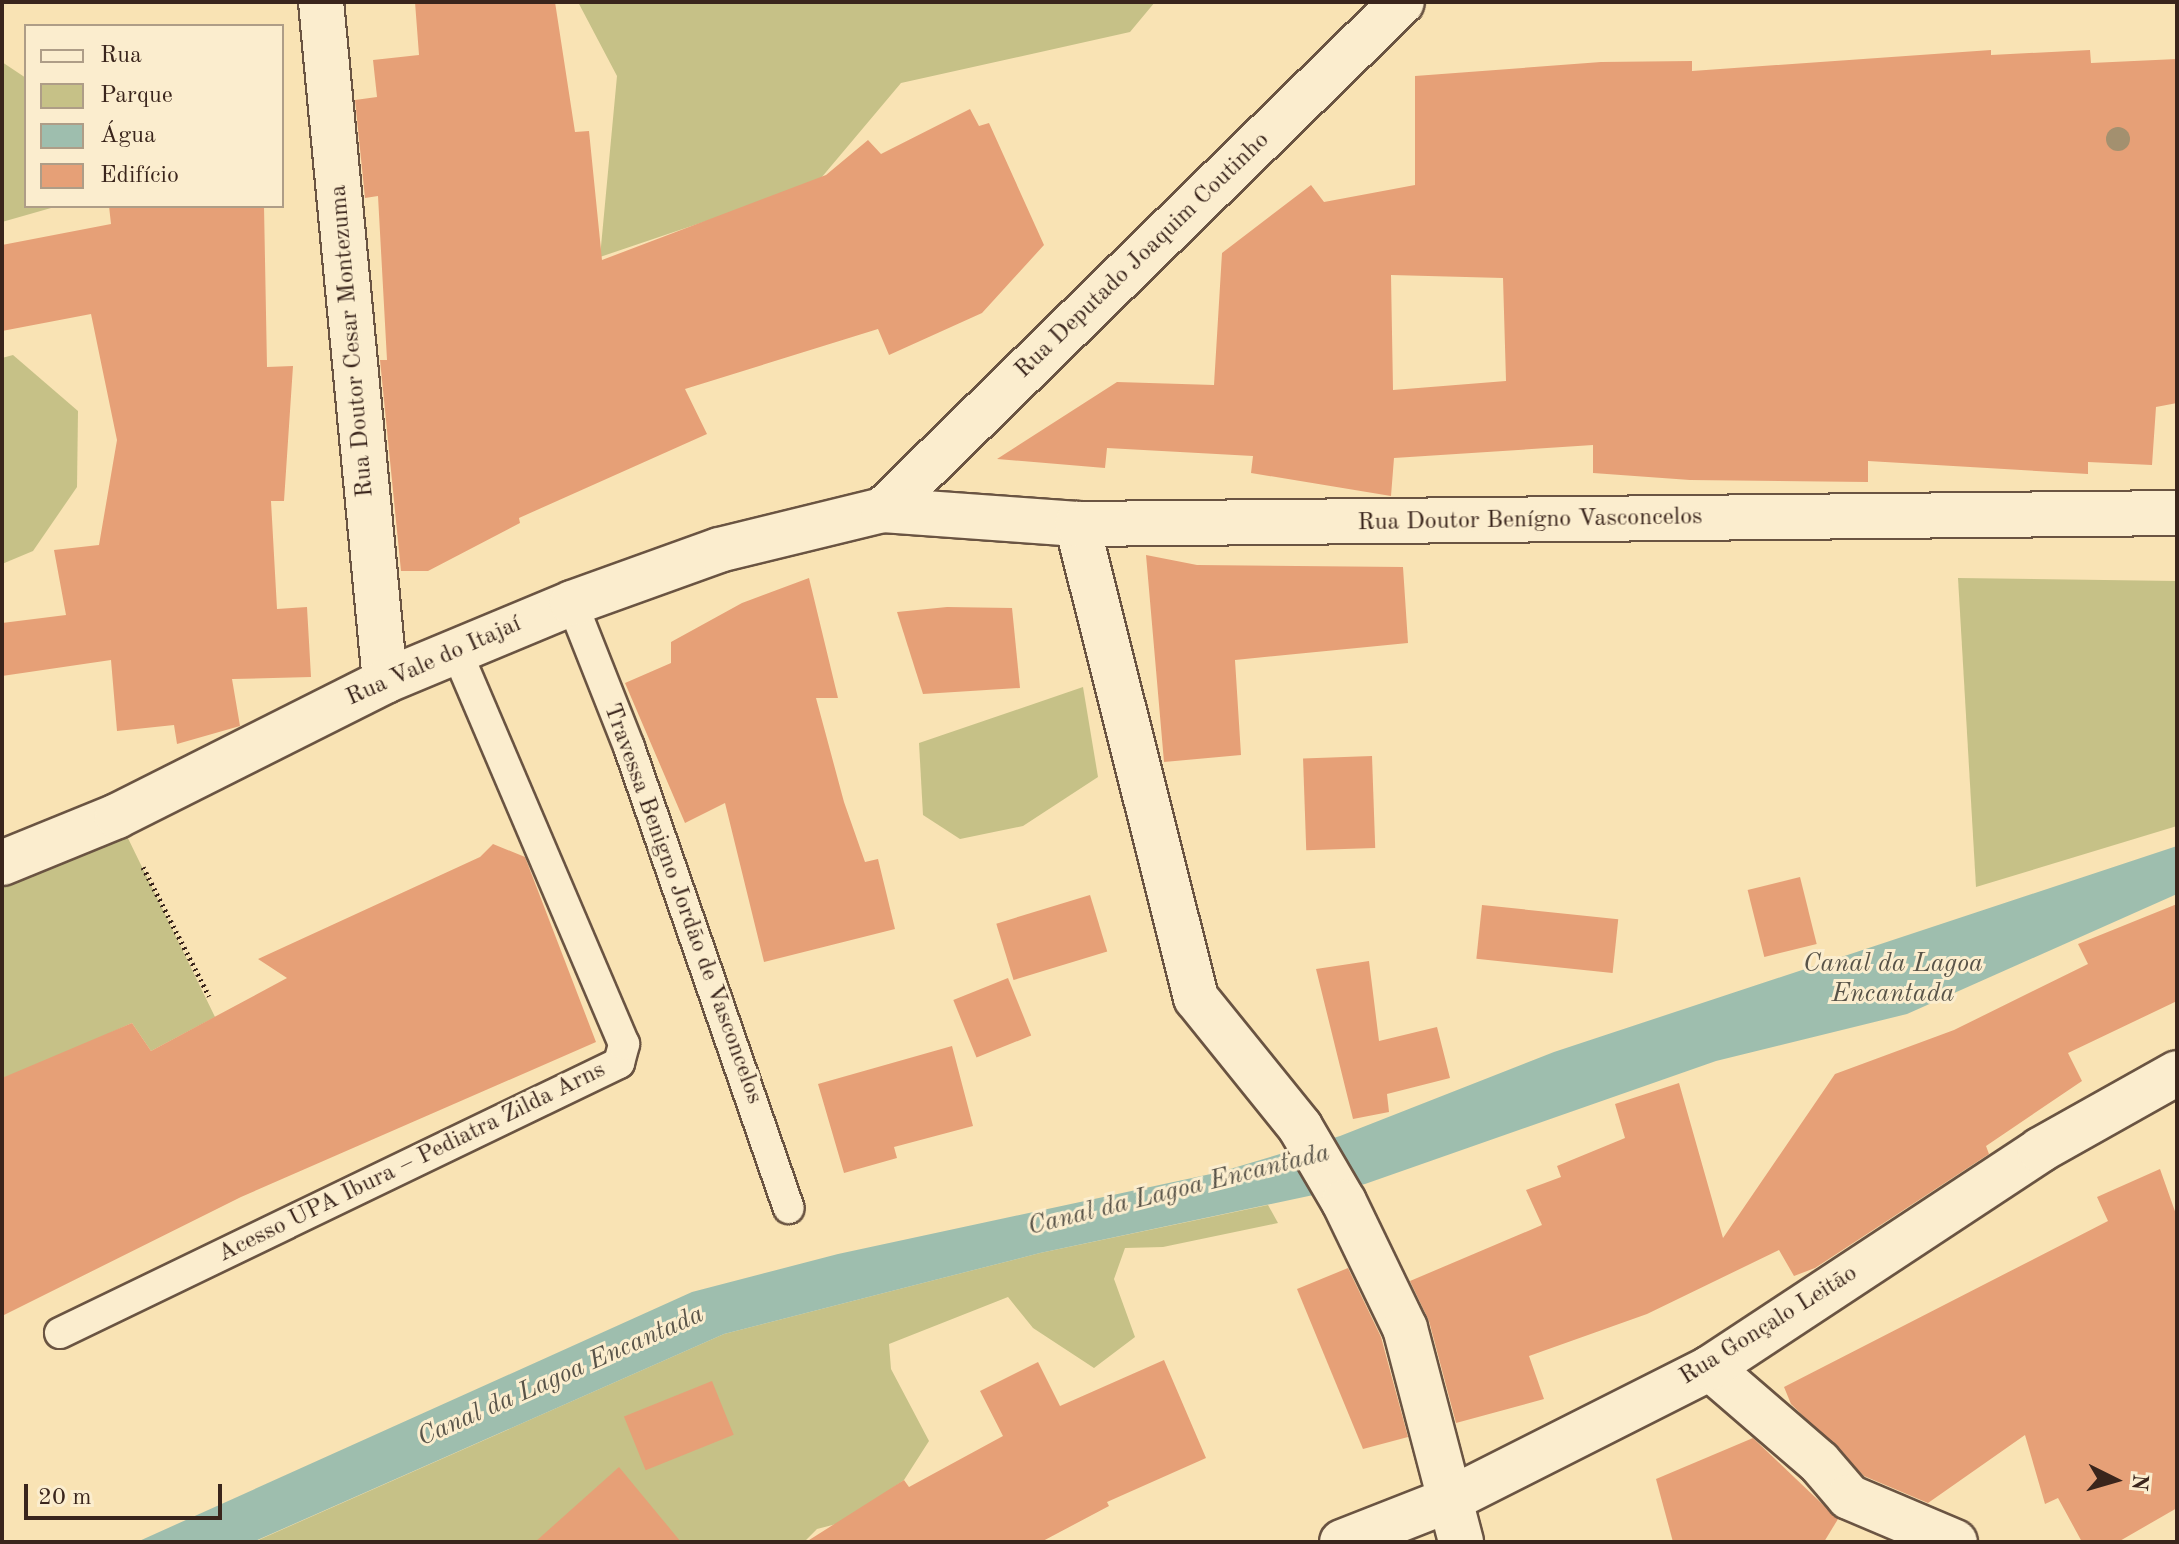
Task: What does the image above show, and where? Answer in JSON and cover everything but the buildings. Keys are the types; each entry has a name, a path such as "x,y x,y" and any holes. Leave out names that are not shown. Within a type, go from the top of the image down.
{"main road":[{"name":"Rua Doutor Cesar Montezuma","path":"321,2 385,681"},
{"name":"Rua Deputado Joaquim Coutinho","path":"883,510 1402,2"},
{"name":"Rua Vale do Itajaí","path":"2,863 117,816 385,681 572,603 719,550 883,510"},
{"name":"Rua Doutor Benígno Vasconcelos","path":"883,510 1077,524 2177,513"},
{"path":"1077,524 1196,998 1300,1127 1344,1202 1405,1328 1461,1542"},
{"name":"Rua Gonçalo Leitão","path":"1342,1542 1449,1500 1710,1368 2040,1150 2177,1073"},
{"path":"1710,1368 1819,1462 1849,1497 1955,1542"}],"lane":[{"name":"Travessa Benigno Jordão de Vasconcelos","path":"572,603 629,747 789,1208"},
{"name":"Acesso UPA Ibura – Pediatra Zilda Arns","path":"60,1333 619,1063 624,1044 456,650"}],"path":[{"path":"117,816 209,996"}],"green space":[{"path":"578,2 1155,2 1130,32 901,83 816,184 600,257 617,76"},
{"path":"2,62 24,77 24,208 51,208 2,222"},
{"path":"13,355 78,411 77,487 33,551 2,564 2,358"},
{"path":"1958,578 2177,581 2177,826 1976,887"},
{"path":"1083,687 1098,777 1023,826 960,839 923,815 919,743"},
{"path":"123,828 215,1017 151,1051 132,1023 2,1082 2,877"},
{"path":"1268,1205 1278,1223 1163,1247 1125,1248 1114,1279 1135,1337 1094,1368 1033,1328 1008,1297 889,1344 891,1369 929,1441 904,1480 844,1522 817,1529 804,1542 254,1542 724,1334 1040,1253"}],"water":[{"name":"Canal da Lagoa Encantada","path":"2177,846 2177,894 1907,1014 1716,1061 1365,1184 1040,1253 724,1334 253,1542 137,1542 692,1292 838,1254 1220,1172 1340,1136 1554,1052"}]}
